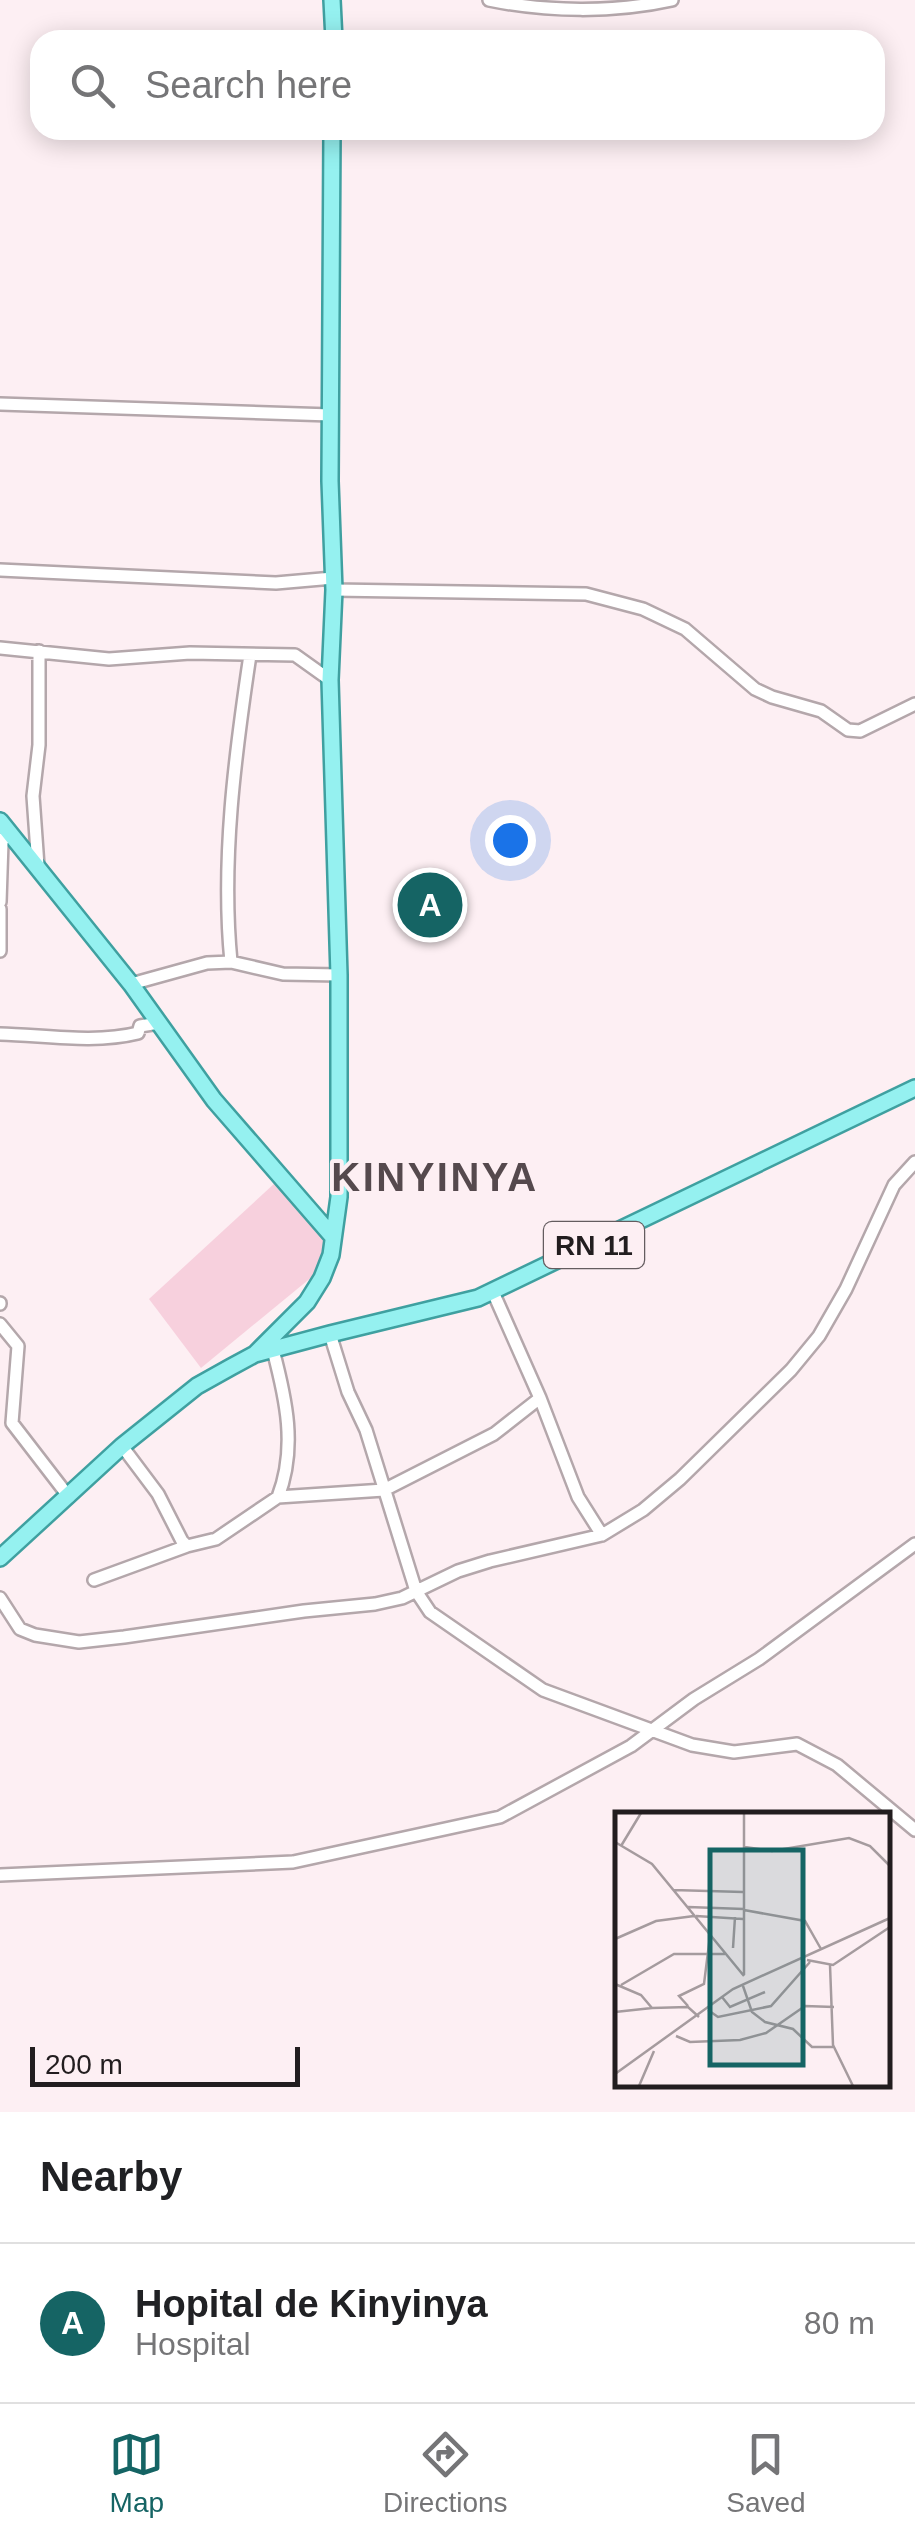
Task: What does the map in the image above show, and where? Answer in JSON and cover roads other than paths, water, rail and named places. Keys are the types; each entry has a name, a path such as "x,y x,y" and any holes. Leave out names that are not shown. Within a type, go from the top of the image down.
{"main road":[{"path":"332,0 334,30"},
{"path":"255,1354 307,1302 327,1267 338,1198 339,976 330,680 334,584 330,415 332,140"},
{"path":"4,826 131,984 214,1100 333,1238"},
{"name":"RN 11","path":"0,1558 122,1446 197,1386 255,1354 440,1310 493,1292 915,1088"}],"street":[{"path":"489,0 514,5 613,8 672,0"},
{"path":"0,404 330,415"},
{"path":"0,570 586,594 643,609 686,629 754,689 772,698 821,710 848,730 860,730 915,704"},
{"path":"0,648 109,660 190,653 295,656 330,680"},
{"path":"38,868 32,796 39,744 39,652"},
{"path":"231,962 226,916 229,853 250,655"},
{"path":"0,951 4,826"},
{"path":"131,984 207,963 231,962 283,974 339,976"},
{"path":"0,1034 128,1036 138,1034 145,1022 159,1023"},
{"path":"0,1598 20,1629 80,1642 402,1598 458,1571 490,1561 602,1536 643,1510 680,1479 791,1370 819,1336 846,1289 894,1185 915,1162"},
{"path":"493,1292 578,1497 602,1536"},
{"path":"0,1324 18,1346 12,1423 69,1498"},
{"path":"330,1334 416,1591 430,1612 543,1690 618,1716 649,1732 734,1752 797,1744 836,1766 915,1830"},
{"path":"272,1350 287,1402 289,1432 287,1476 278,1497"},
{"path":"94,1580 216,1538 278,1497 384,1490 494,1434 540,1398"},
{"path":"122,1446 158,1494 187,1546"},
{"path":"0,1875 293,1862 500,1817 631,1746 759,1659 915,1544"}],"place":[{"name":"Hopital de Kinyinya","path":"430,905"}],"district":[{"name":"KINYINYA","path":"435,1177"}]}
